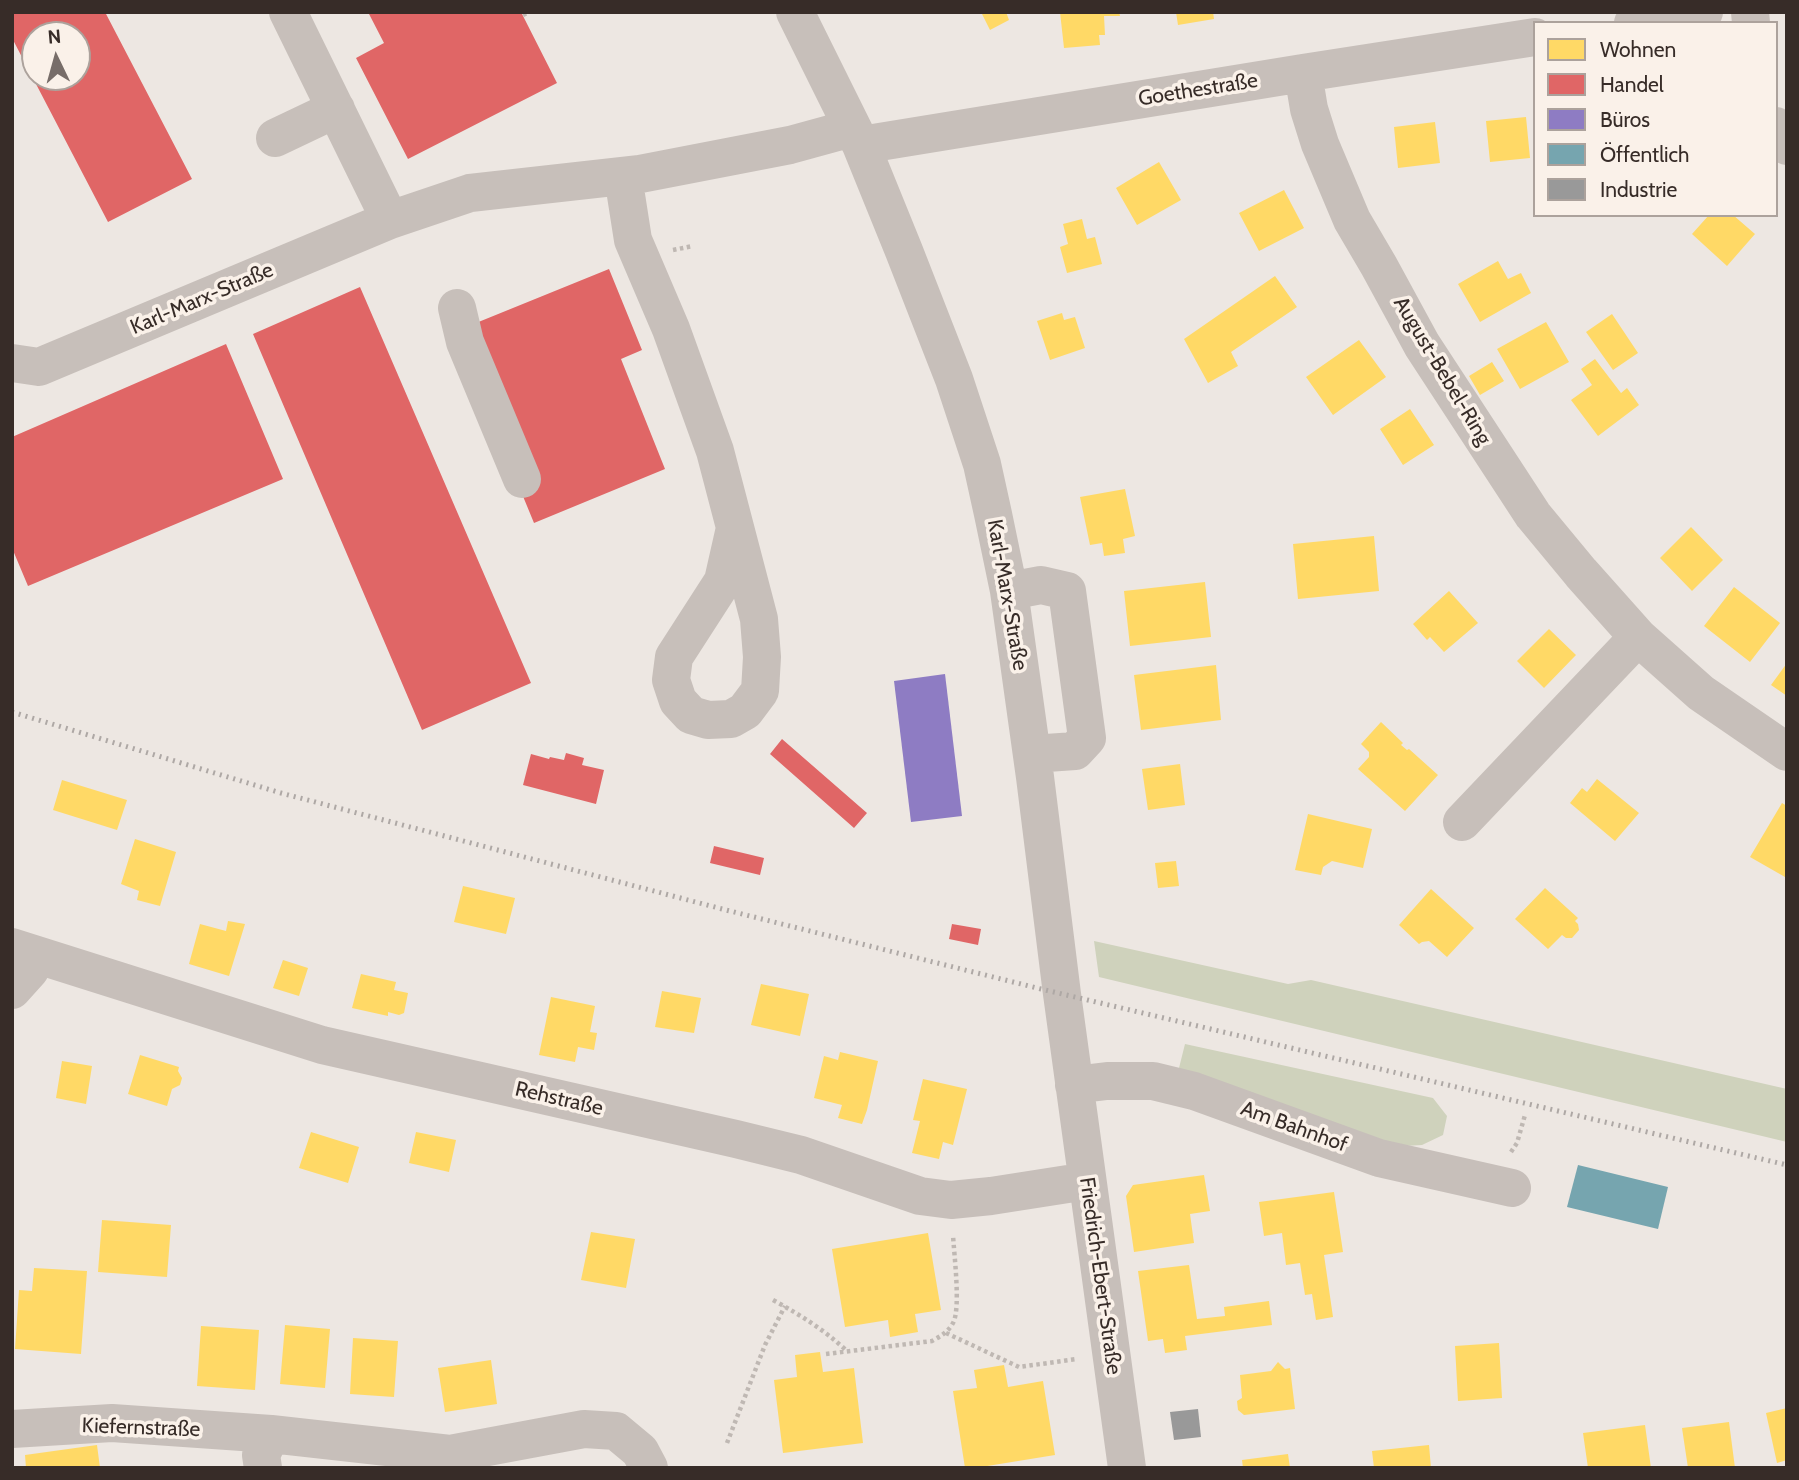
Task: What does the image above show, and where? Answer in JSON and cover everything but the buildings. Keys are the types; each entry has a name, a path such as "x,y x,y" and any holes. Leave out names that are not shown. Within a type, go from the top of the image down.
{"street":[{"path":"288,12 390,220"},
{"name":"Karl-Marx-Straße","path":"795,12 857,136 954,379 982,464 1009,591 1074,1085"},
{"path":"1646,21 1704,12"},
{"name":"Goethestraße","path":"857,136 1533,37"},
{"name":"August-Bebel-Ring","path":"1303,73 1308,108 1352,220 1422,345 1534,515 1638,637 1701,692 1787,752"},
{"path":"275,138 336,109"},
{"path":"1778,130 1787,146"},
{"name":"Karl-Marx-Straße","path":"21,369 390,220 470,193 623,176 790,145 857,136"},
{"path":"623,176 632,240 671,329 715,451 735,528"},
{"path":"457,308 465,342 522,479"},
{"path":"1009,591 1041,585 1067,592 1082,698 1087,738 1075,751 1032,754"},
{"path":"1462,822 1638,637"},
{"name":"Rehstraße","path":"12,990 30,970 25,951"},
{"name":"Rehstraße","path":"25,951 322,1045 802,1155 920,1196 951,1200 1087,1181"},
{"name":"Am Bahnhof","path":"1074,1085 1107,1081 1153,1081 1167,1084 1194,1091 1379,1158 1512,1188"},
{"name":"Friedrich-Ebert-Straße","path":"1074,1085 1126,1468"},
{"name":"Kiefernstraße","path":"12,1429 112,1423 267,1451 450,1454"},
{"name":"Kiefernstraße","path":"414,1468 450,1454 584,1429 616,1431 640,1451 649,1468"}],"path":[{"path":"826,1354 932,1341 946,1333 955,1320 957,1300 951,1200"},
{"path":"773,1300 808,1319 846,1351"},
{"path":"727,1443 765,1345 785,1306"},
{"path":"946,1333 1019,1367 1080,1358"}],"green space":[{"path":"1094,941 1288,984 1311,980 1787,1089 1787,1142 1099,977"},
{"path":"1185,1044 1433,1098 1447,1116 1443,1135 1422,1145 1385,1147 1178,1072"}],"railway":[{"path":"12,712 281,793 726,910 1041,989 1787,1165"}]}
